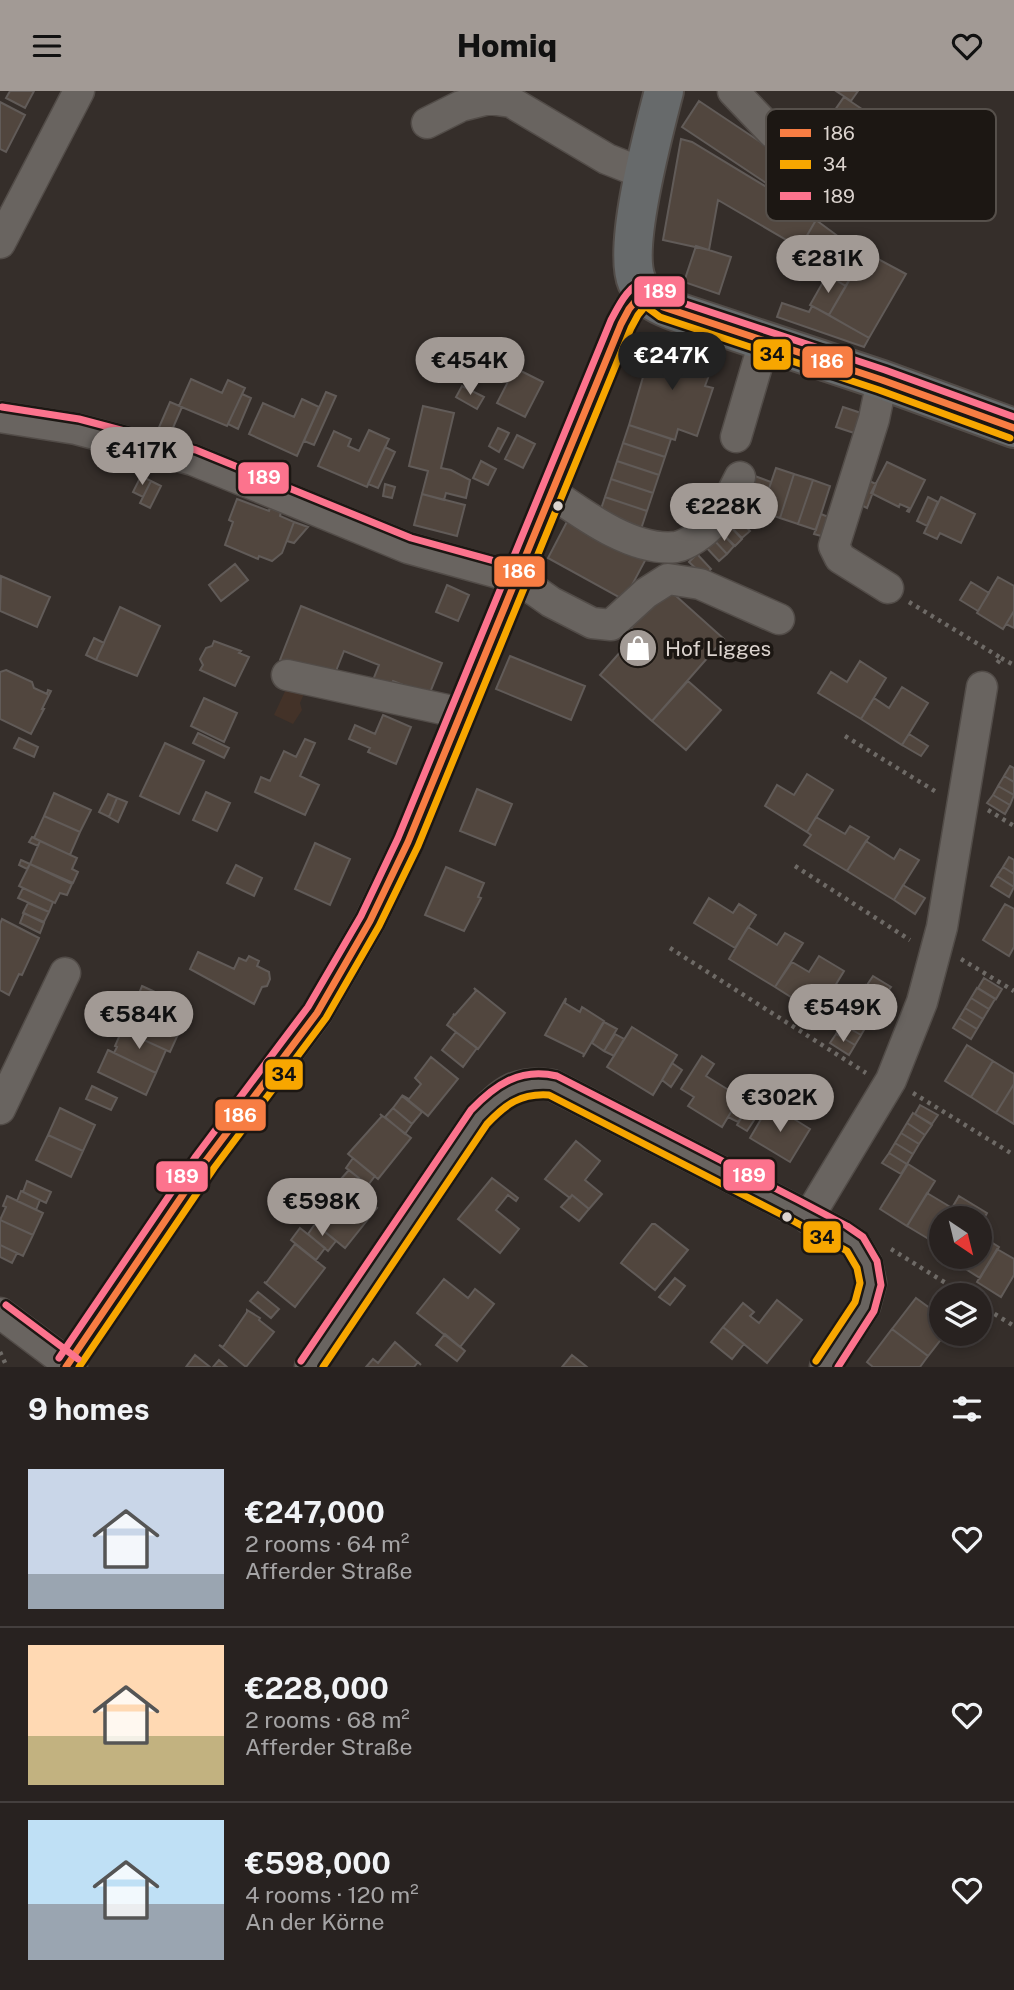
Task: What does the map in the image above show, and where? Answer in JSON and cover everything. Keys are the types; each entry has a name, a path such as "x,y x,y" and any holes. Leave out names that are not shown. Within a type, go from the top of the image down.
{"main road":[{"path":"664,91 645,174 634,240 634,272 643,292 663,307 882,380 1014,428"}],"street":[{"path":"0,243 79,91"},
{"path":"733,91 766,126"},
{"path":"428,123 461,106 489,99 511,102 607,159 645,174"},
{"path":"0,1313 69,1366 205,1162 317,1013 370,921 397,865 621,324 643,292"},
{"path":"736,436 764,342"},
{"path":"882,380 874,419 834,546 839,558 888,588"},
{"path":"0,417 76,429 193,460 408,548 517,578 551,602 593,623 611,625 646,593 668,579 700,584 779,619"},
{"path":"552,493 585,517 627,538 654,547 678,547 714,523 740,477"},
{"path":"287,675 461,713"},
{"path":"808,1218 889,1083 922,1002 936,950 982,687"},
{"path":"0,1109 65,973"},
{"path":"310,1367 479,1117 496,1099 516,1086 535,1083 552,1086 855,1244 867,1263 871,1283 865,1306 825,1367"}],"path":[{"path":"888,588 942,624 1014,665"},
{"path":"982,687 1001,657"},
{"path":"845,736 962,809"},
{"path":"795,866 936,950 1014,991"},
{"path":"670,948 889,1083 1014,1155"},
{"path":"855,1244 888,1248 945,1283"},
{"path":"992,1312 1014,1326"},
{"path":"0,1352 6,1367"}],"shaded area":[{"path":"287,687 304,694 300,703 302,710 293,724 274,715"}],"building":[{"path":"10,91 34,91 25,108 6,98"},
{"path":"836,91 858,91 851,101"},
{"path":"844,97 862,109 836,109"},
{"path":"699,101 766,146 766,183 682,127"},
{"path":"0,102 25,115 6,152 0,149"},
{"path":"681,139 692,142 766,187 766,221 815,221 800,248 718,200 709,250 663,240"},
{"path":"815,221 865,252 846,286 795,256"},
{"path":"696,246 731,257 719,294 684,282"},
{"path":"865,252 906,274 869,338 829,315"},
{"path":"827,275 846,286 829,315 810,305"},
{"path":"782,303 809,312 812,306 869,338 864,347 777,317"},
{"path":"659,340 709,357 703,374 709,375 705,386 713,388 697,436 678,429 675,440 629,425 653,343"},
{"path":"515,368 543,382 525,417 497,403"},
{"path":"191,379 222,393 228,380 245,388 227,426 179,406"},
{"path":"462,386 484,397 477,409 456,397"},
{"path":"326,392 336,396 314,445 304,441"},
{"path":"242,394 251,398 238,429 228,424"},
{"path":"302,399 319,407 297,456 249,434 263,403 294,417"},
{"path":"170,402 182,407 169,437 157,432"},
{"path":"423,406 454,413 441,468 470,480 466,498 446,493 444,500 422,494 428,471 409,466"},
{"path":"843,407 861,413 854,433 836,427"},
{"path":"629,425 671,439 665,457 623,443"},
{"path":"498,428 509,433 499,452 489,446"},
{"path":"369,430 389,439 367,487 318,466 334,431 351,439 348,446 359,451"},
{"path":"517,435 535,444 523,468 505,459"},
{"path":"623,443 665,457 659,475 617,461"},
{"path":"385,447 395,452 378,488 368,484"},
{"path":"481,461 496,469 488,485 473,478"},
{"path":"617,461 659,475 653,493 611,479"},
{"path":"887,462 925,480 909,512 909,508 900,504 899,507 871,493"},
{"path":"776,468 794,474 780,518 761,512"},
{"path":"794,474 813,480 798,524 780,518"},
{"path":"752,475 771,482 768,492 749,486"},
{"path":"141,476 151,481 143,497 133,492"},
{"path":"611,479 653,493 647,511 605,497"},
{"path":"865,479 876,484 867,508 857,503"},
{"path":"813,480 830,486 816,530 798,524"},
{"path":"151,481 161,486 150,508 140,503"},
{"path":"385,484 395,487 392,498 383,496"},
{"path":"749,486 768,492 765,502 745,496"},
{"path":"422,494 465,505 457,536 414,525"},
{"path":"745,496 765,502 761,512 742,506"},
{"path":"605,497 647,511 641,529 599,515"},
{"path":"928,497 938,502 927,526 917,521"},
{"path":"941,497 975,514 961,543 940,533 937,539 924,533"},
{"path":"237,499 269,511 270,508 281,512 280,516 294,522 282,553 272,561 259,556 258,559 225,545 233,522 229,520"},
{"path":"571,514 647,557 624,600 548,558"},
{"path":"821,514 831,518 825,537 814,534"},
{"path":"735,516 750,531 742,538 728,524"},
{"path":"294,522 308,527 294,543 287,541"},
{"path":"728,524 742,539 735,546 720,531"},
{"path":"720,531 734,546 727,554 713,539"},
{"path":"713,539 727,554 719,561 705,546"},
{"path":"697,554 711,569 704,576 689,562"},
{"path":"235,564 248,580 221,601 209,585"},
{"path":"1,576 50,597 37,627 0,611"},
{"path":"998,577 1014,586 1014,611 1003,629 977,613"},
{"path":"971,582 989,593 978,611 960,600"},
{"path":"447,585 469,595 458,621 436,612"},
{"path":"666,587 724,639 652,721 600,675 637,633 631,628"},
{"path":"301,606 442,663 429,695 393,681 390,687 373,680 379,665 344,651 332,681 280,660"},
{"path":"120,607 160,626 137,676 96,660"},
{"path":"1014,611 1014,628 1006,624"},
{"path":"94,638 104,643 96,660 86,655"},
{"path":"214,641 241,651 239,653 249,657 235,686 200,670 203,665 200,659"},
{"path":"510,656 585,686 571,720 496,689"},
{"path":"860,661 886,678 861,719 818,693 831,672 847,682"},
{"path":"6,670 32,682 34,688 47,694 48,690 51,691 31,734 0,719 0,672"},
{"path":"688,681 721,710 686,750 652,721"},
{"path":"902,687 928,703 902,745 861,719 874,698 889,708"},
{"path":"204,698 237,713 224,742 191,726"},
{"path":"383,715 411,727 396,764 368,752 370,748 349,739 355,725 375,734"},
{"path":"198,733 229,748 224,758 193,743"},
{"path":"909,734 928,746 921,756 902,745"},
{"path":"19,738 38,747 34,757 14,748"},
{"path":"305,739 315,743 300,776 319,785 305,815 255,792 261,777 270,781 284,751 296,757"},
{"path":"165,743 204,761 179,814 140,796"},
{"path":"1010,766 1014,768 1014,782 1004,776"},
{"path":"807,774 833,790 807,832 765,806 777,785 794,795"},
{"path":"1004,776 1014,782 1014,795 998,786"},
{"path":"998,786 1014,795 1010,805 993,795"},
{"path":"477,789 512,804 495,845 460,831"},
{"path":"206,792 230,803 217,831 193,820"},
{"path":"54,793 91,810 80,832 44,816"},
{"path":"108,794 117,798 109,817 99,812"},
{"path":"993,795 1010,805 1005,814 987,803"},
{"path":"117,798 127,802 118,822 109,817"},
{"path":"44,816 80,832 70,855 34,838"},
{"path":"816,817 845,834 850,826 869,837 847,871 804,845 811,835 807,832"},
{"path":"32,837 40,841 38,846 29,842"},
{"path":"40,841 77,858 72,869 78,872 73,883 30,864"},
{"path":"866,841 894,859 900,849 919,860 894,900 847,871"},
{"path":"315,843 350,859 330,905 295,889"},
{"path":"1009,857 1014,860 1014,874 1003,867"},
{"path":"21,860 30,864 27,869 19,865"},
{"path":"30,864 72,884 67,895 60,893 55,903 19,886"},
{"path":"236,865 262,878 254,896 227,883"},
{"path":"446,867 484,883 478,897 481,898 464,931 425,915"},
{"path":"1003,867 1014,874 1014,887 997,876"},
{"path":"997,876 1014,887 1009,897 991,886"},
{"path":"903,885 925,898 915,914 894,900"},
{"path":"23,888 53,902 49,912 18,898"},
{"path":"709,898 733,913 739,904 756,915 735,948 694,923"},
{"path":"28,903 49,912 44,922 23,913"},
{"path":"1005,904 1014,909 1014,947 1009,956 983,940"},
{"path":"24,913 44,923 40,933 20,923"},
{"path":"2,919 39,938 22,975 19,974 9,995 0,990"},
{"path":"748,927 777,945 785,933 803,943 775,987 729,959"},
{"path":"198,952 234,969 239,958 246,961 249,956 259,961 257,966 269,972 267,986 262,987 254,1004 190,969"},
{"path":"819,956 844,971 818,1014 775,987 792,962 809,972"},
{"path":"873,976 891,987 884,996 867,985"},
{"path":"984,978 1002,989 996,999 978,988"},
{"path":"866,985 884,996 879,1006 860,995"},
{"path":"142,986 190,1008 180,1030 133,1008"},
{"path":"474,988 505,1013 478,1049 447,1025 453,1014 455,1015 476,991"},
{"path":"977,988 995,999 989,1009 971,998"},
{"path":"860,995 879,1006 873,1016 854,1005"},
{"path":"566,998 565,1003 580,1012 582,1007 604,1021 583,1057 584,1054 545,1035"},
{"path":"971,998 989,1009 983,1019 965,1008"},
{"path":"854,1005 873,1016 867,1025 848,1014"},
{"path":"133,1008 180,1030 170,1052 122,1030 126,1029 131,1019 128,1017"},
{"path":"965,1008 983,1019 977,1029 959,1018"},
{"path":"848,1014 867,1025 861,1035 842,1024"},
{"path":"959,1018 977,1029 971,1039 953,1028"},
{"path":"604,1022 617,1029 604,1051 592,1043"},
{"path":"842,1024 861,1035 855,1045 836,1034"},
{"path":"632,1027 677,1055 653,1095 607,1067"},
{"path":"122,1030 166,1050 156,1073 114,1053"},
{"path":"456,1032 477,1048 463,1067 442,1050"},
{"path":"615,1034 624,1039 614,1056 604,1051"},
{"path":"836,1034 855,1045 849,1055 830,1043"},
{"path":"967,1045 993,1061 971,1097 945,1081"},
{"path":"108,1050 156,1073 146,1095 98,1072"},
{"path":"702,1056 714,1064 706,1076 740,1097 722,1127 688,1106 694,1097 681,1089"},
{"path":"431,1057 458,1079 428,1116 402,1095 409,1099 421,1084 415,1078"},
{"path":"993,1061 1014,1074 1014,1084 996,1113 971,1097"},
{"path":"672,1063 682,1070 671,1087 662,1080"},
{"path":"1014,1084 1014,1124 996,1113"},
{"path":"92,1086 117,1098 111,1110 86,1099"},
{"path":"402,1096 422,1112 412,1124 393,1108"},
{"path":"740,1097 751,1103 738,1122 728,1117"},
{"path":"749,1105 760,1111 747,1131 737,1125"},
{"path":"920,1105 938,1115 932,1124 915,1114"},
{"path":"768,1107 784,1117 786,1114 810,1129 790,1162 750,1138"},
{"path":"60,1108 95,1125 83,1151 48,1135"},
{"path":"393,1108 412,1124 405,1134 385,1117"},
{"path":"913,1113 932,1125 925,1135 907,1123"},
{"path":"380,1114 411,1138 378,1179 348,1154 382,1116"},
{"path":"907,1123 925,1135 919,1144 901,1133"},
{"path":"901,1133 919,1144 913,1154 895,1143"},
{"path":"48,1135 83,1151 71,1177 36,1160"},
{"path":"576,1141 600,1161 585,1180 602,1194 589,1209 545,1179"},
{"path":"895,1143 913,1154 907,1164 889,1153"},
{"path":"889,1153 907,1164 901,1174 882,1163"},
{"path":"353,1158 375,1176 368,1185 346,1168"},
{"path":"908,1164 935,1181 907,1226 880,1209"},
{"path":"349,1170 370,1187 362,1196 341,1179"},
{"path":"492,1178 518,1198 516,1201 508,1195 496,1210 519,1229 500,1253 458,1219"},
{"path":"27,1181 51,1192 46,1203 23,1192"},
{"path":"345,1182 377,1208 345,1248 313,1222"},
{"path":"21,1191 40,1200 36,1210 17,1201"},
{"path":"927,1193 949,1206 929,1206 929,1239 907,1226"},
{"path":"572,1195 589,1209 579,1221 561,1207"},
{"path":"7,1196 43,1213 33,1235 0,1220 6,1207 3,1206"},
{"path":"959,1196 975,1206 953,1206"},
{"path":"0,1220 33,1235 23,1256 0,1245"},
{"path":"315,1224 336,1241 328,1251 308,1234"},
{"path":"652,1224 688,1250 655,1290 621,1263"},
{"path":"300,1228 325,1248 316,1260 291,1240"},
{"path":"992,1243 999,1247 992,1258"},
{"path":"295,1244 325,1268 295,1307 264,1282 266,1283"},
{"path":"0,1245 17,1253 12,1263 0,1257"},
{"path":"997,1249 1014,1259 1014,1275 1001,1297 992,1291 992,1283 977,1282 985,1269 992,1269 992,1257"},
{"path":"966,1269 986,1269 980,1278"},
{"path":"675,1278 685,1286 670,1305 659,1297"},
{"path":"444,1279 468,1298 475,1289 494,1304 460,1347 417,1313"},
{"path":"258,1292 279,1309 271,1318 250,1301"},
{"path":"916,1298 929,1308 929,1346 936,1346 928,1356 892,1329"},
{"path":"777,1300 802,1320 767,1363 723,1327 743,1303 754,1312 750,1316 759,1323"},
{"path":"247,1310 274,1332 246,1367 219,1345 223,1347"},
{"path":"723,1327 744,1344 732,1359 711,1342"},
{"path":"892,1329 928,1356 920,1367 873,1367 867,1362"},
{"path":"445,1334 465,1351 457,1361 436,1345"},
{"path":"395,1342 418,1362 414,1367 366,1367 373,1359 378,1363"},
{"path":"195,1355 210,1367 186,1367"},
{"path":"572,1355 587,1367 562,1367"},
{"path":"219,1360 227,1367 213,1367"}],"transit line":[{"name":"189","path":"59,1358 196,1156 308,1007 361,916 398,838 611,320 630,290 647,282 668,298 885,370 1014,417"},
{"name":"186","path":"643,292 663,307 882,380 1014,428"},
{"name":"186","path":"66,1367 205,1162 317,1013 370,921 408,842 621,324 643,292"},
{"name":"34","path":"79,1367 214,1168 326,1018 379,926 418,846 631,328 651,299"},
{"name":"34","path":"637,300 660,317 879,390 1010,438"},
{"name":"189","path":"2,407 79,419 196,450 411,538 520,568"},
{"name":"189","path":"301,1361 471,1110 489,1093 509,1080 531,1074 544,1074 557,1076 798,1200 863,1237 877,1261 881,1285 874,1311 838,1367"},
{"name":"34","path":"323,1367 487,1124 515,1101 539,1095 549,1095 847,1251 857,1268 860,1283 855,1302 816,1361"},
{"name":"189","path":"6,1305 78,1359"}],"place":[{"name":"Hof Ligges","path":"638,648"}]}
